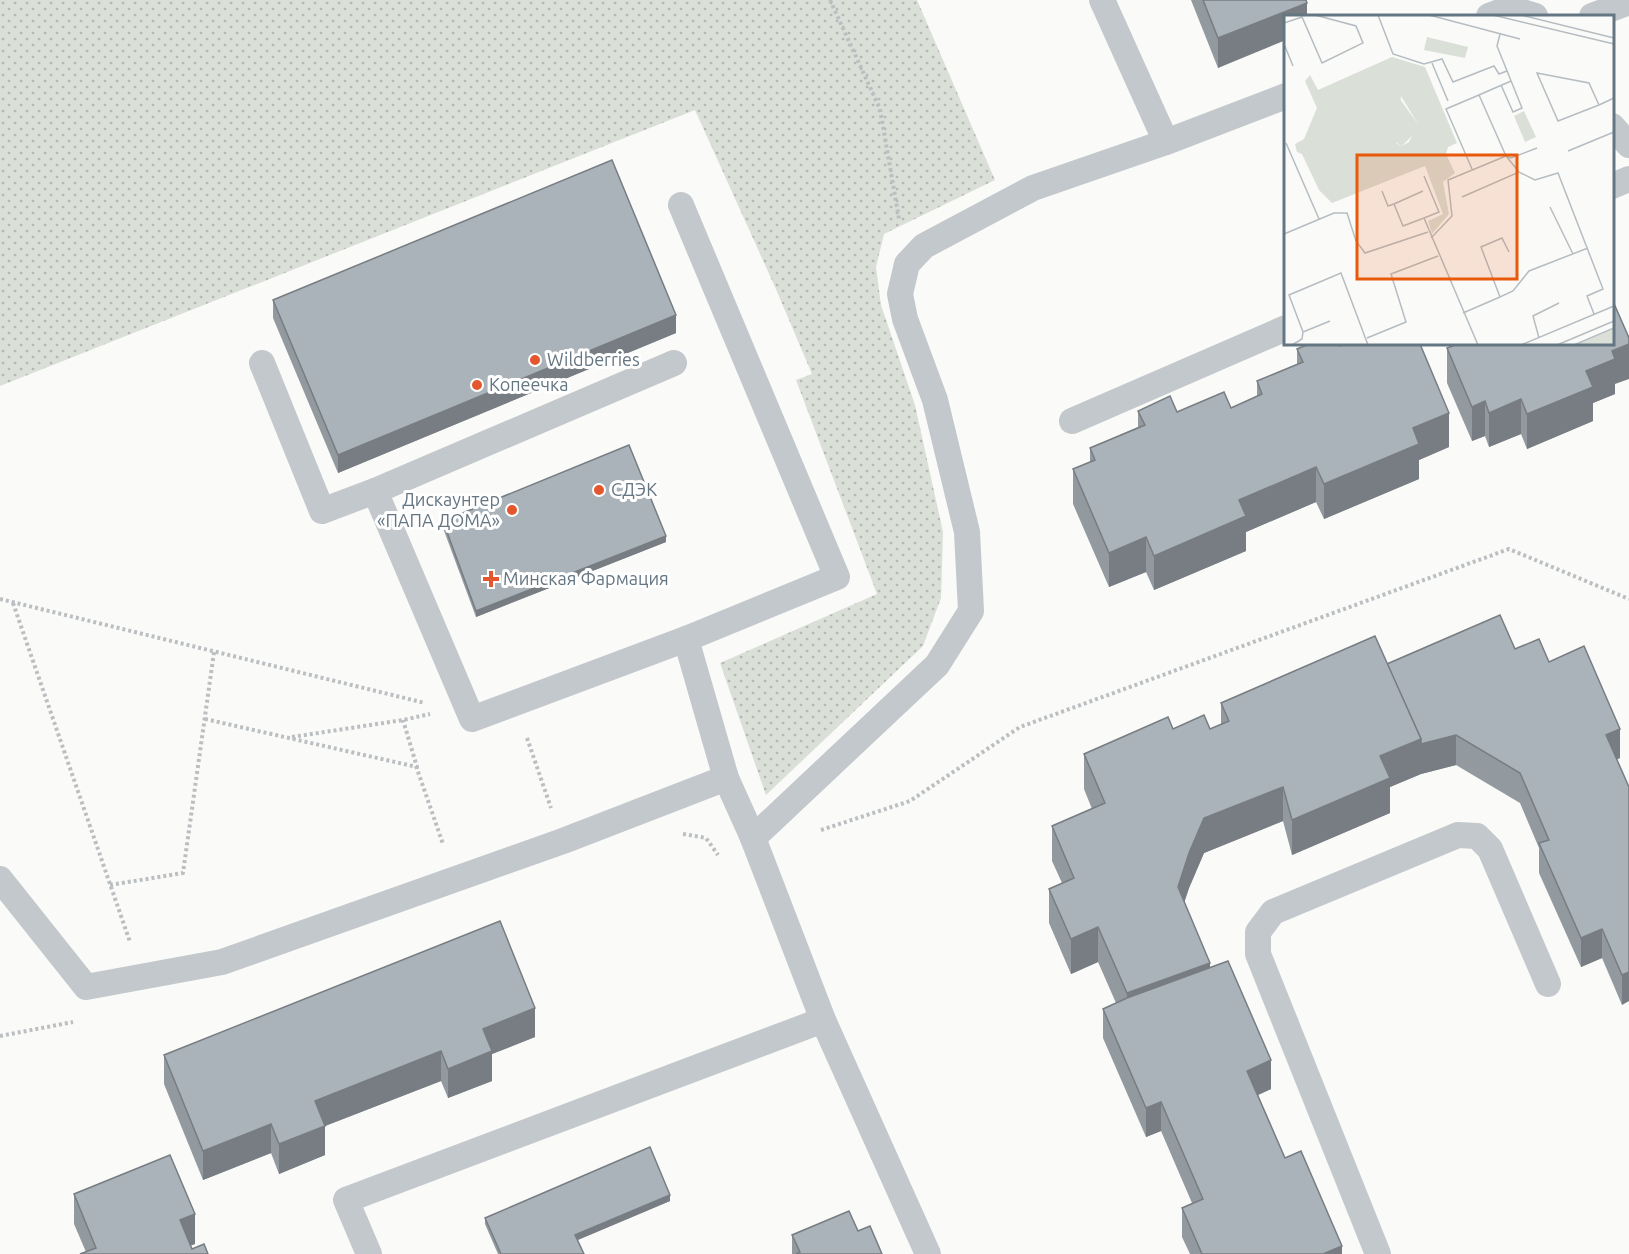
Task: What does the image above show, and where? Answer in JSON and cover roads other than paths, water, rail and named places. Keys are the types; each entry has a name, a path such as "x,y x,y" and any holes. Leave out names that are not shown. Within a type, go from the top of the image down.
{"lane":[{"path":"1102,0 1166,142"},
{"path":"1595,15 1629,2"},
{"path":"1506,10 1530,15"},
{"path":"753,838 937,665 971,611 967,532 935,400 901,302 900,294 907,264 924,246 1033,188 1166,142 1284,97"},
{"path":"1614,128 1629,145"},
{"path":"1614,185 1629,179"},
{"path":"375,491 472,718 686,639 837,577 681,205"},
{"path":"1072,421 1284,329"},
{"path":"262,363 322,511 375,491 674,363"},
{"path":"686,639 726,778 753,838 823,1020 928,1254"},
{"path":"0,879 86,987 222,962 563,841 726,778"},
{"path":"1378,1254 1258,954 1258,932 1273,912 1458,835 1477,836 1490,849 1548,984"},
{"path":"369,1254 346,1200 823,1020"}],"place":[{"name":"Wildberries","path":"535,360"},
{"name":"Копеечка","path":"477,385"},
{"name":"СДЭК","path":"599,490"},
{"name":"Дискаунтер «ПАПА ДОМА»","path":"512,510"},
{"name":"Минская Фармация","path":"491,579"}]}
